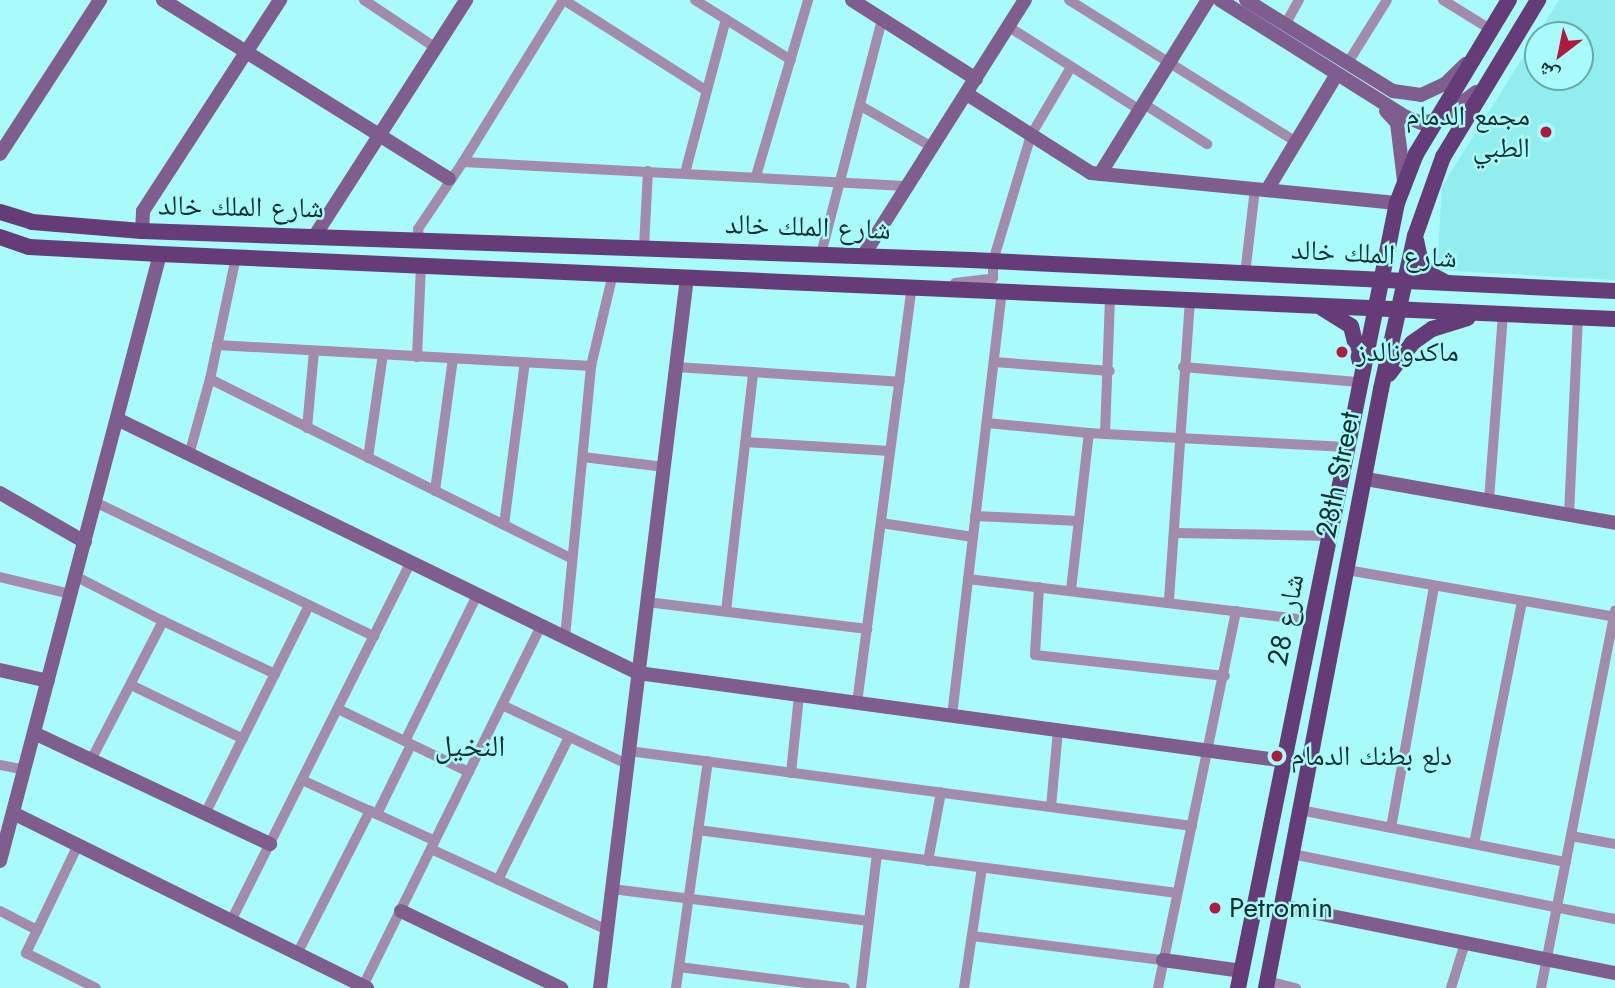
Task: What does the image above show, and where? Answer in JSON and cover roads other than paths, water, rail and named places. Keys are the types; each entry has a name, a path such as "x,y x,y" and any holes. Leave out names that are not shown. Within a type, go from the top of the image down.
{"main road":[{"name":"شارع 28","path":"1238,988 1397,203 1416,153 1440,119 1470,61 1509,0"},
{"name":"28th Street","path":"1267,985 1366,479 1381,389 1415,236 1443,157 1538,0"},
{"name":"شارع الملك خالد","path":"0,212 32,222 142,231 316,234 993,261 1403,283 1615,291"},
{"path":"1415,236 1422,263 1430,274 1447,283"},
{"name":"شارع الملك خالد","path":"0,237 29,247 160,254 1615,319"},
{"path":"1351,279 1366,276 1387,250"},
{"path":"1313,305 1351,326 1360,378"},
{"path":"1381,389 1396,360 1422,336 1494,315"}],"street":[{"path":"0,154 100,0"},
{"path":"163,0 243,53 449,179"},
{"path":"142,231 143,211 279,0"},
{"path":"364,0 436,48"},
{"path":"316,234 466,0"},
{"path":"419,238 418,229 564,0 707,91"},
{"path":"695,0 791,60"},
{"path":"756,176 808,0"},
{"path":"852,0 976,79"},
{"path":"863,256 1025,0"},
{"path":"1069,0 1296,142"},
{"path":"1100,174 1208,0"},
{"path":"1220,0 1342,69 1394,91 1421,95 1445,84 1470,61"},
{"path":"1246,0 1285,25 1342,69 1376,99 1397,123 1404,181"},
{"path":"1285,25 1299,0"},
{"path":"1245,274 1261,190 1296,142 1387,0"},
{"path":"1443,0 1490,29"},
{"path":"685,173 726,19"},
{"path":"821,254 882,19"},
{"path":"1009,27 1207,144"},
{"path":"875,286 893,280 960,284 993,278 993,261 1031,135 1071,66"},
{"path":"1376,99 1422,123 1440,119 1466,104 1493,73"},
{"path":"967,94 1091,173 1397,203"},
{"path":"861,106 932,147"},
{"path":"463,162 909,186"},
{"path":"644,247 648,171"},
{"path":"0,860 160,254"},
{"path":"190,455 236,257"},
{"path":"417,356 421,265"},
{"path":"565,637 592,366 613,274"},
{"path":"600,988 687,277"},
{"path":"858,703 912,287"},
{"path":"952,716 1002,291"},
{"path":"1105,434 1110,371 1110,296"},
{"path":"1169,600 1176,533 1183,367 1190,300"},
{"path":"1489,500 1494,315"},
{"path":"1569,515 1578,318"},
{"path":"217,345 592,366"},
{"path":"307,428 314,351"},
{"path":"368,458 383,354"},
{"path":"435,491 453,358"},
{"path":"504,525 526,362"},
{"path":"994,362 1110,371"},
{"path":"1183,367 1360,378"},
{"path":"676,368 899,382"},
{"path":"726,611 754,373"},
{"path":"209,379 572,559"},
{"path":"117,419 638,673 1285,761"},
{"path":"986,423 1105,434 1347,447"},
{"path":"1071,590 1090,433"},
{"path":"745,442 890,451"},
{"path":"583,457 664,467"},
{"path":"1366,479 1615,523"},
{"path":"0,493 85,542"},
{"path":"95,502 374,636"},
{"path":"975,516 1079,522"},
{"path":"881,523 973,537"},
{"path":"1176,533 1330,536"},
{"path":"232,921 411,562"},
{"path":"1347,570 1522,602 1615,614 1541,988"},
{"path":"75,576 275,674"},
{"path":"0,577 71,594"},
{"path":"968,579 1169,600 1313,621"},
{"path":"1391,828 1434,586"},
{"path":"1039,587 1035,655 1225,676"},
{"path":"297,954 408,743 477,595"},
{"path":"647,602 867,629"},
{"path":"1474,845 1522,602"},
{"path":"205,814 309,605"},
{"path":"1158,988 1175,893 1209,750 1236,611"},
{"path":"92,760 163,621"},
{"path":"13,813 365,987 541,626"},
{"path":"0,670 48,681"},
{"path":"131,685 243,739"},
{"path":"791,772 799,695"},
{"path":"502,705 569,737 628,757 708,761 1192,826"},
{"path":"338,709 469,772"},
{"path":"1051,807 1058,730"},
{"path":"34,733 270,844"},
{"path":"498,880 569,737"},
{"path":"676,988 708,761"},
{"path":"0,765 24,770"},
{"path":"302,780 373,812 498,880 607,930"},
{"path":"928,861 941,792"},
{"path":"1300,810 1566,862"},
{"path":"698,830 1175,893"},
{"path":"1571,836 1614,841"},
{"path":"78,845 26,953 96,988"},
{"path":"861,988 877,854"},
{"path":"1292,854 1615,919"},
{"path":"964,988 982,868"},
{"path":"612,889 869,921"},
{"path":"1282,906 1615,974"},
{"path":"0,911 37,930"},
{"path":"401,911 561,988"},
{"path":"972,936 1242,971"},
{"path":"1451,988 1465,943"},
{"path":"679,967 845,988"},
{"path":"1267,985 1296,988"}],"place":[{"name":"مجمع الدمام الطبي","path":"1546,132"},
{"name":"ماكدونالدز","path":"1342,352"},
{"name":"دلع بطنك الدمام","path":"1277,756"},
{"name":"Petromin","path":"1215,908"}],"district":[{"name":"النخيل","path":"470,746"}]}
